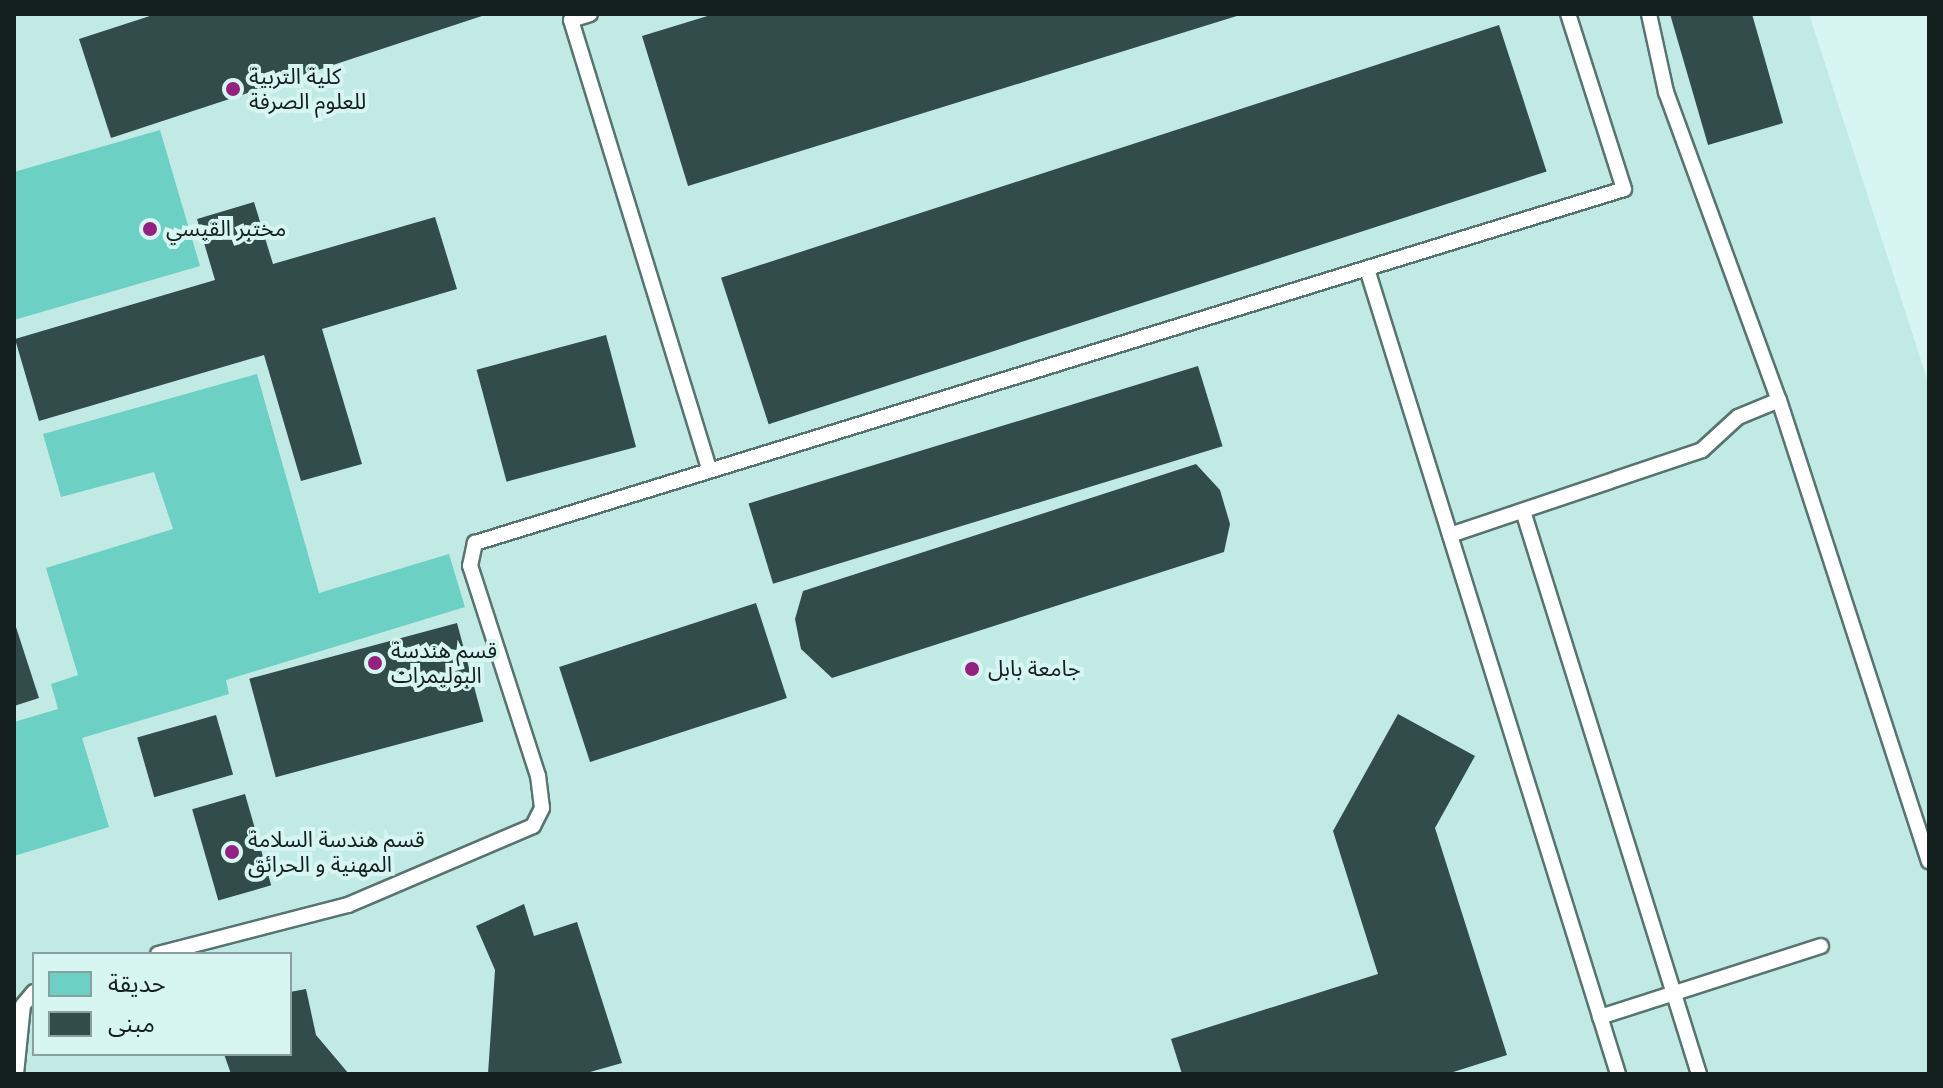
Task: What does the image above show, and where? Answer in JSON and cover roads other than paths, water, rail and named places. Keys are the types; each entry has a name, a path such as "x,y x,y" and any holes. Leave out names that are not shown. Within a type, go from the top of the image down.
{"lane":[{"path":"590,14 571,20 709,468"},
{"path":"166,952 348,905 533,826 542,808 538,776 469,554 492,534 1624,189 1568,14"},
{"path":"1649,14 1666,92 1779,400 1929,861"},
{"path":"1367,269 1618,1074"},
{"path":"1450,535 1702,450 1738,417 1779,400"},
{"path":"1523,511 1699,1074"},
{"path":"1600,1017 1821,946"},
{"path":"16,1074 23,1005 32,994"}],"place":[{"name":"كلية التربية للعلوم الصرفة","path":"233,89"},
{"name":"مختبر القيسي","path":"150,229"},
{"name":"قسم هندسة البوليمرات","path":"375,663"},
{"name":"جامعة بابل","path":"972,669"},
{"name":"قسم هندسة السلامة المهنية و الحرائق","path":"232,852"}]}
